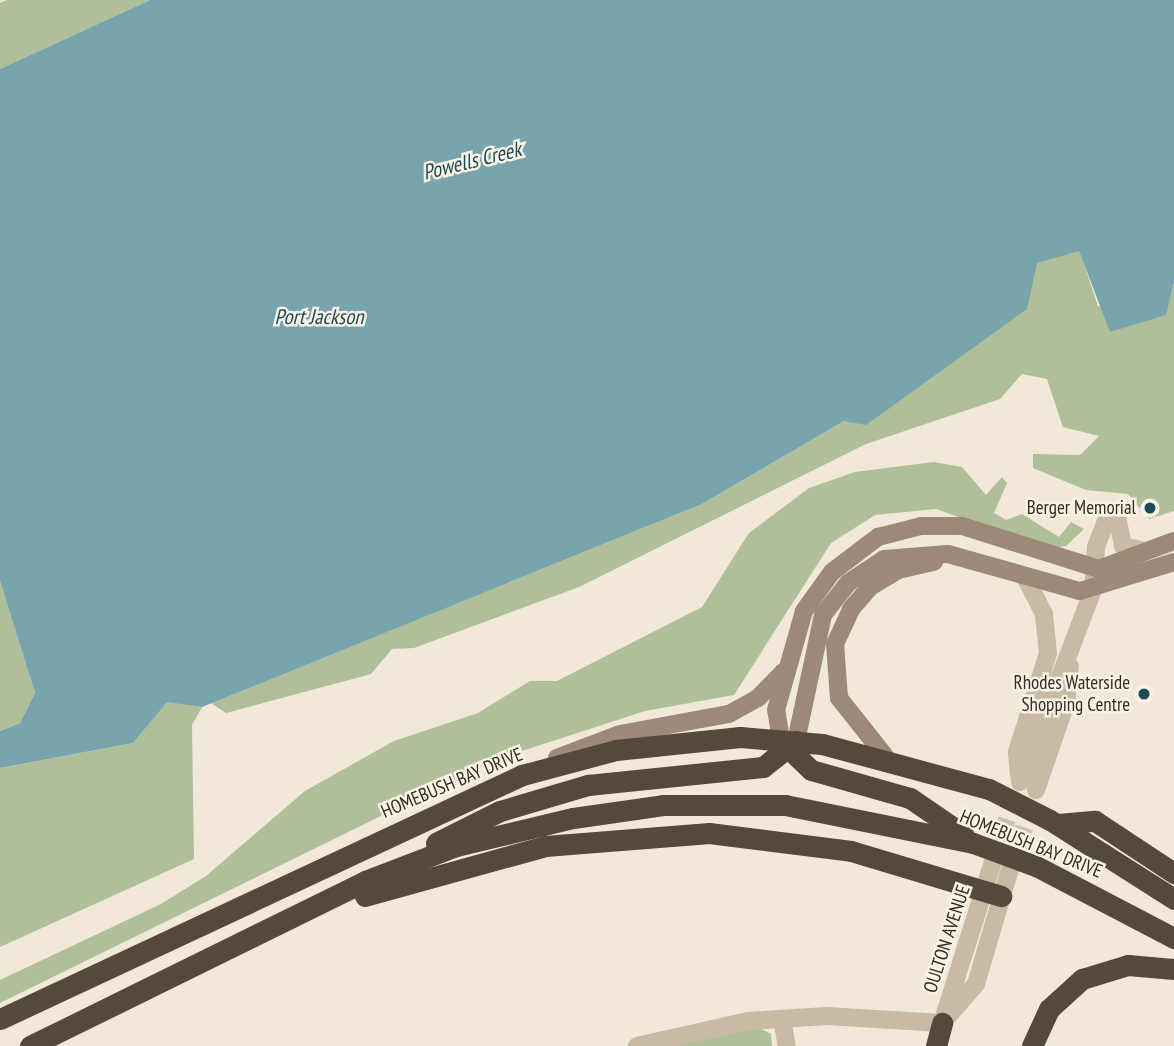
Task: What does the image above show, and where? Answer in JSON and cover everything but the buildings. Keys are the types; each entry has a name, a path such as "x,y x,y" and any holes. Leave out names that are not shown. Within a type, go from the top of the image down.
{"highway":[{"name":"HOMEBUSH BAY DRIVE","path":"0,1019 522,775 652,743 788,744 885,756 989,789 1054,822 1174,899"},
{"path":"365,881 522,803 623,778 763,767 788,744 811,770 921,803 974,843"},
{"name":"HOMEBUSH BAY DRIVE","path":"30,1046 365,881 484,839 663,805 825,809 974,843 1036,866 1174,938"},
{"path":"1054,822 1096,821 1174,873"},
{"path":"264,930 465,864 646,835 741,835 809,844 918,867 993,893"},
{"path":"1032,1046 1057,1000 1082,979 1113,967 1174,968"},
{"path":"42,1046 97,1013"},
{"path":"936,1046 942,1023"}],"street":[{"path":"1025,577 1044,614 1048,653 1017,752 1020,782 1071,655 1093,590 1099,569 1096,547 1110,513 1117,517 1123,546 1145,551"},
{"path":"788,744 776,710 804,611 824,580 855,552 891,531 962,526 1099,569 1174,541"},
{"path":"788,744 814,637 848,583 884,559 909,553 983,563 1025,577 1093,590 1174,562"},
{"path":"885,756 839,698 834,662 843,621 863,594 898,570 926,563 983,563"},
{"path":"1036,790 1066,703 1071,655"},
{"path":"522,775 620,734 729,714 758,698 786,668"},
{"name":"OULTON AVENUE","path":"942,1023 1001,868"},
{"path":"782,1019 787,1046"},
{"path":"637,1046 782,1019 942,1023"}],"green space":[{"path":"7,0 150,0 0,69 0,3"},
{"path":"1079,250 1098,306 1165,315 1174,284 1174,511 1149,519 1128,494 1086,490 1033,468 1033,454 1080,455 1099,436 1063,427 1047,379 1022,374 1000,399 866,444 579,587 414,648 392,649 371,674 226,713 211,703 702,504 844,421 1036,263"},
{"path":"934,462 962,467 986,495 1002,477 1007,483 994,513 1006,520 1022,514 1059,537 1071,522 1084,529 1066,546 1046,549 936,509 875,515 831,543 734,695 645,711 497,759 0,1003 0,980 161,904 206,876 305,791 394,741 478,713 530,681 557,681 702,607 749,533 809,488 855,472"},
{"path":"0,581 35,693 20,723 0,731"},
{"path":"167,701 202,707 192,725 194,859 0,947 0,768 133,743"},
{"path":"757,1027 771,1034 772,1046 671,1046"}],"water":[{"name":"Port Jackson","path":"150,0 1174,0 1174,283 1166,315 1110,332 1079,251 1037,263 1027,309 866,425 844,421 702,504 202,707 167,702 133,743 0,768 0,731 20,723 35,693 0,581 0,69"}],"tunnel":[{"path":"993,862 1017,789"},
{"path":"1010,870 1034,797"}],"place":[{"name":"Berger Memorial","path":"1150,508"},
{"name":"Rhodes Waterside Shopping Centre","path":"1144,694"}],"water label":[{"name":"Powells Creek","path":"472,161"}]}
